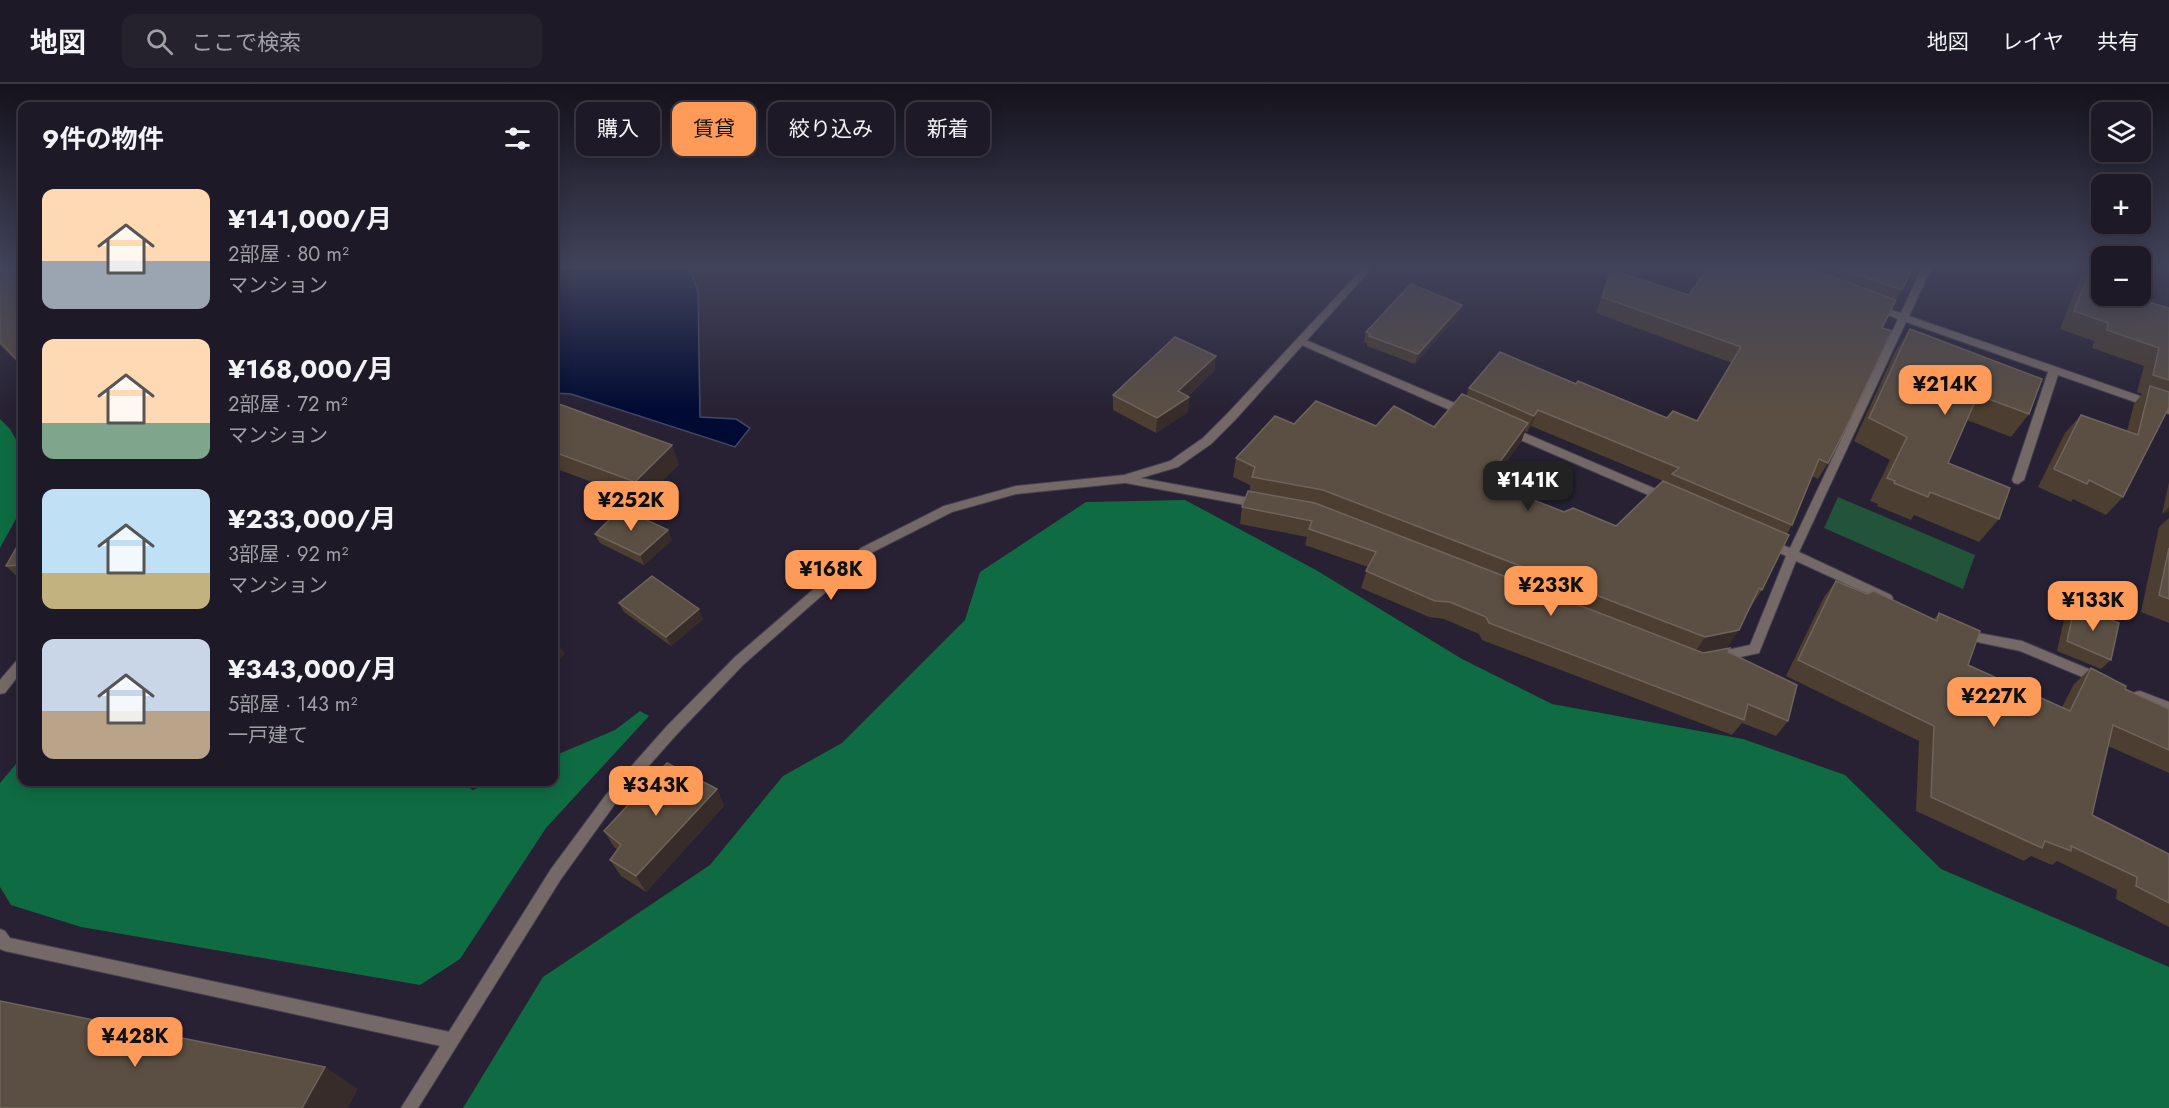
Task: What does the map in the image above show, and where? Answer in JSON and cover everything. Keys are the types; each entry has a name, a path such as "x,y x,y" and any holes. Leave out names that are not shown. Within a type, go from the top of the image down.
{"street":[{"path":"409,1108 556,874 610,800 672,730 739,661 865,551 948,509 1005,494 1124,479 1174,464 1207,441 1325,315"},
{"path":"1895,315 2169,410"},
{"path":"1703,660 1755,648 1793,553 1905,315"},
{"path":"1301,341 1476,417"},
{"path":"2018,480 2054,370"},
{"path":"1498,426 1673,501"},
{"path":"1124,479 1269,506"},
{"path":"1760,539 1895,603"},
{"path":"1946,627 1967,637 2022,646 2106,682"},
{"path":"0,688 18,668"},
{"path":"2127,691 2169,708"},
{"path":"0,936 5,944 450,1040"}],"green space":[{"path":"0,419 10,429 18,443 18,515 0,548"},
{"path":"1838,497 1975,555 1963,589 1824,528"},
{"path":"1185,500 1316,570 1462,659 1552,704 1743,739 1845,775 1941,869 2169,967 2169,1108 463,1108 543,977 710,865 783,776 842,743 965,620 980,572 1086,502"},
{"path":"640,711 649,716 546,828 460,959 420,985 81,927 11,905 0,887 0,783 18,762 18,786 466,786 473,790 482,786 558,786 558,754 615,730"}],"water":[{"path":"558,315 698,315 700,417 736,419 750,428 735,447 571,394 558,393"}],"building":[{"path":"0,315 18,315 18,361 0,342"},
{"path":"1382,315 1453,315 1418,354 1369,336 1370,334 1366,332"},
{"path":"1651,315 1889,315 1882,328 1892,331 1828,463 1819,459 1792,525 1672,474 1679,468 1538,410 1534,416 1469,388 1500,352 1576,384 1578,381 1667,418 1673,411 1697,421 1741,347"},
{"path":"2085,315 2169,315 2169,380 2153,375 2159,348 2107,330 2108,323"},
{"path":"1910,329 2042,379 2029,414 1978,395 1948,463 2010,488 1999,519 1930,492 1928,497 1887,478 1907,437 1869,418"},
{"path":"1175,337 1216,356 1178,391 1189,397 1157,418 1113,395"},
{"path":"2150,386 2169,392 2169,407 2123,497 2089,480 2087,484 2054,469 2081,415 2138,435"},
{"path":"1462,394 1528,423 1486,481 1564,512 1573,508 1616,526 1663,481 1789,535 1762,590 1759,588 1739,630 1705,637 1323,490 1252,477 1255,467 1236,458 1275,416 1294,424 1316,401 1376,426 1394,406 1434,427"},
{"path":"558,403 672,445 635,482 558,453"},
{"path":"1248,491 1315,503 1703,653 1730,648 1728,652 1797,685 1788,721 1748,704 1744,720 1489,623 1486,617 1450,602 1435,601 1366,571 1376,552 1309,529 1312,521 1242,507"},
{"path":"621,508 668,530 640,555 595,534"},
{"path":"18,545 18,565 6,566"},
{"path":"2169,548 2169,599 2159,595"},
{"path":"652,576 699,609 666,637 619,603"},
{"path":"1836,581 1867,594 1874,591 1937,621 1939,613 1980,631 1968,665 2070,711 2091,668 2126,686 2125,689 2169,709 2169,750 2113,725 2092,815 2169,854 2169,903 2136,886 2137,877 2071,846 2071,851 2045,841 2042,848 1931,797 1934,726 1798,660"},
{"path":"2075,605 2119,623 2111,660 2067,641"},
{"path":"667,763 717,789 636,876 610,860 621,845 604,831"},
{"path":"0,1001 325,1067 302,1108 0,1108"}]}
